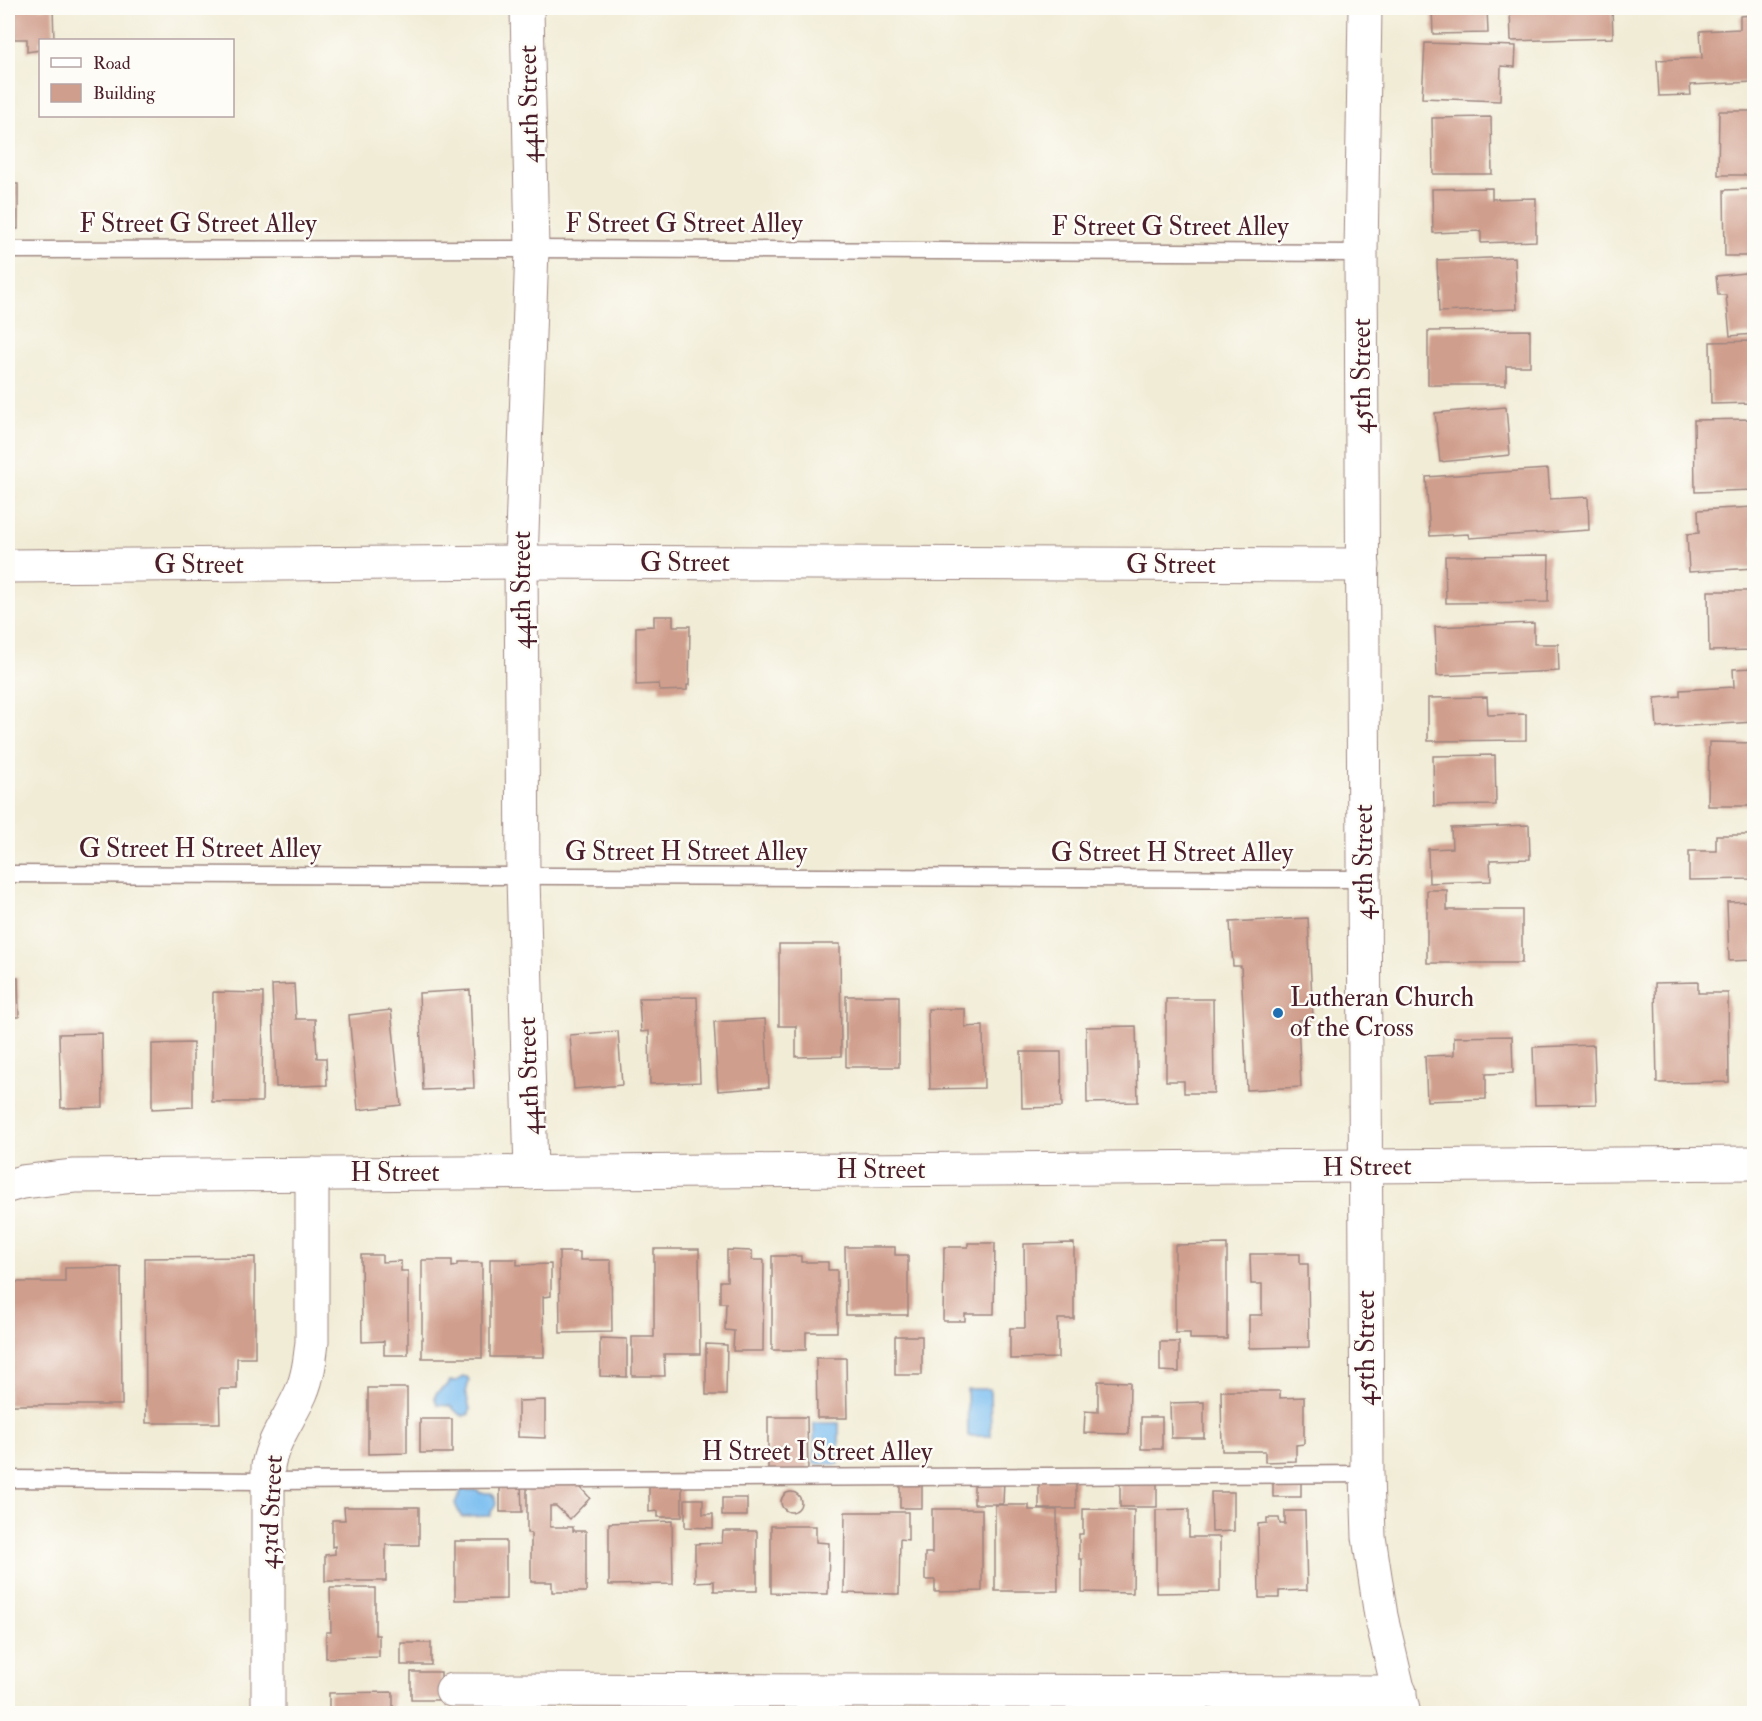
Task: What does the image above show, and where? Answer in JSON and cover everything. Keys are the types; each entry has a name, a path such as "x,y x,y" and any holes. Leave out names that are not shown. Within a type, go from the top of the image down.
{"street":[{"name":"44th Street","path":"526,8 532,249 521,562 524,877 531,1173"},
{"name":"45th Street","path":"1365,8 1361,253 1367,1474 1369,1537 1381,1616 1402,1703"},
{"name":"G Street","path":"8,566 521,562 1363,565"},
{"name":"H Street","path":"8,1186 22,1182 74,1176 1755,1163"},
{"name":"43rd Street","path":"268,1713 268,1466 272,1449 301,1393 310,1363 312,1174"},
{"path":"452,1690 637,1702 1402,1703"}],"lane":[{"name":"F Street G Street Alley","path":"8,250 532,249 1361,253"},
{"name":"G Street H Street Alley","path":"8,874 1364,879"},
{"name":"H Street I Street Alley","path":"8,1479 267,1482 1367,1474"}],"water":[{"path":"463,1377 469,1380 466,1393 470,1409 469,1414 463,1416 450,1406 438,1405 435,1396 450,1381"},
{"path":"967,1389 990,1389 991,1436 968,1436"},
{"path":"814,1423 839,1423 839,1464 814,1464"},
{"path":"461,1490 491,1493 495,1497 496,1504 491,1516 461,1517 455,1503"}],"building":[{"path":"8,8 53,8 54,39 39,39 39,50 27,52 27,39 8,39"},
{"path":"1432,8 1487,8 1488,33 1433,34"},
{"path":"1510,8 1612,8 1613,38 1511,41"},
{"path":"1754,15 1754,82 1690,85 1691,95 1659,96 1657,60 1702,58 1700,31 1740,29 1740,16"},
{"path":"1425,43 1516,46 1515,67 1501,66 1500,101 1422,98"},
{"path":"1719,111 1754,111 1754,175 1718,175"},
{"path":"1491,117 1492,174 1433,174 1432,118"},
{"path":"8,184 18,184 18,229 8,229"},
{"path":"1492,188 1492,199 1536,198 1536,241 1481,243 1481,231 1433,233 1432,189"},
{"path":"1754,189 1754,256 1725,256 1724,190"},
{"path":"1515,257 1517,309 1439,312 1437,260"},
{"path":"1754,272 1754,334 1730,336 1726,295 1718,295 1716,276"},
{"path":"1530,330 1530,366 1506,366 1506,385 1428,385 1428,331"},
{"path":"1754,341 1754,403 1711,404 1710,342"},
{"path":"1506,407 1510,455 1440,462 1435,413"},
{"path":"1754,419 1754,490 1695,492 1694,420"},
{"path":"1548,469 1550,499 1588,497 1589,530 1469,538 1468,534 1430,536 1426,477"},
{"path":"1754,507 1754,568 1689,572 1687,534 1699,533 1698,510"},
{"path":"1549,555 1548,602 1446,603 1445,556"},
{"path":"1708,591 1754,591 1754,650 1709,651"},
{"path":"654,616 673,616 673,626 690,626 687,690 660,691 659,684 636,685 636,627 654,626"},
{"path":"1534,623 1534,644 1558,644 1559,671 1437,676 1435,627"},
{"path":"1754,668 1754,722 1657,728 1655,698 1680,696 1680,690 1734,687 1733,669"},
{"path":"1487,697 1488,715 1526,714 1526,740 1428,741 1428,698"},
{"path":"1709,742 1754,743 1754,806 1708,806"},
{"path":"1495,755 1496,805 1434,806 1433,756"},
{"path":"1529,825 1530,859 1490,860 1491,881 1429,883 1428,849 1452,848 1451,828"},
{"path":"1716,835 1754,835 1754,879 1689,880 1689,851 1716,851"},
{"path":"1427,890 1447,890 1447,910 1522,910 1522,963 1427,963"},
{"path":"1754,901 1754,960 1729,961 1727,902"},
{"path":"1308,918 1313,1019 1298,1020 1301,1087 1247,1090 1241,966 1233,966 1230,922"},
{"path":"779,944 840,944 841,1056 796,1057 796,1026 779,1026"},
{"path":"8,978 18,978 19,1017 8,1017"},
{"path":"1698,982 1698,993 1728,993 1729,1082 1657,1083 1655,983"},
{"path":"294,984 296,1019 315,1019 317,1058 326,1058 327,1085 276,1087 272,985"},
{"path":"470,990 474,1088 423,1090 419,993"},
{"path":"213,992 263,993 262,1102 212,1102"},
{"path":"846,996 899,996 899,1067 846,1067"},
{"path":"697,997 700,1082 650,1084 649,1031 641,1032 639,998"},
{"path":"1166,999 1213,999 1214,1093 1184,1093 1184,1081 1166,1081"},
{"path":"928,1009 965,1009 965,1027 983,1026 984,1088 930,1089"},
{"path":"391,1010 401,1105 358,1110 349,1015"},
{"path":"765,1019 769,1087 718,1091 714,1022"},
{"path":"1136,1026 1138,1102 1087,1103 1086,1027"},
{"path":"618,1031 622,1085 574,1089 570,1035"},
{"path":"102,1033 103,1107 61,1108 59,1034"},
{"path":"1512,1036 1513,1073 1486,1074 1486,1099 1427,1101 1425,1056 1454,1055 1454,1037"},
{"path":"193,1043 193,1107 152,1109 152,1044"},
{"path":"1594,1045 1596,1104 1535,1105 1533,1047"},
{"path":"1021,1052 1061,1052 1062,1107 1022,1108"},
{"path":"968,1243 995,1243 994,1314 965,1314 965,1321 943,1321 944,1247 968,1247"},
{"path":"1074,1243 1074,1319 1058,1319 1058,1358 1010,1359 1010,1328 1025,1328 1024,1244"},
{"path":"1227,1244 1227,1339 1190,1339 1190,1333 1175,1333 1175,1245"},
{"path":"845,1247 895,1247 895,1255 908,1255 908,1315 846,1315"},
{"path":"654,1249 699,1249 700,1354 664,1354 665,1376 632,1376 632,1337 654,1337"},
{"path":"727,1250 752,1251 752,1260 764,1260 763,1351 733,1351 734,1331 725,1330 726,1303 720,1303 720,1281 727,1281"},
{"path":"559,1252 580,1252 580,1260 611,1260 612,1332 560,1333"},
{"path":"1250,1254 1300,1254 1300,1264 1308,1264 1309,1347 1249,1348 1249,1315 1262,1315 1262,1284 1251,1284"},
{"path":"361,1255 382,1255 382,1262 401,1261 401,1271 408,1271 408,1355 384,1355 384,1341 362,1342"},
{"path":"772,1256 801,1256 801,1262 828,1262 828,1270 837,1270 837,1332 806,1332 806,1350 772,1350"},
{"path":"255,1257 255,1358 237,1358 237,1389 219,1389 220,1423 146,1423 145,1258"},
{"path":"490,1259 517,1259 517,1265 551,1264 551,1296 543,1297 544,1357 490,1357"},
{"path":"422,1260 452,1260 452,1267 457,1266 457,1263 482,1263 482,1358 422,1358"},
{"path":"121,1267 122,1405 8,1405 9,1282 65,1282 65,1268"},
{"path":"895,1336 922,1336 922,1375 895,1375"},
{"path":"600,1338 627,1339 627,1377 600,1376"},
{"path":"1160,1342 1179,1342 1179,1372 1160,1371"},
{"path":"706,1344 727,1345 726,1395 706,1395"},
{"path":"816,1358 846,1358 847,1418 817,1418"},
{"path":"1098,1381 1130,1382 1129,1434 1084,1433 1085,1411 1098,1412"},
{"path":"368,1388 407,1388 407,1453 368,1454"},
{"path":"1221,1391 1280,1391 1280,1398 1304,1397 1304,1444 1296,1445 1296,1461 1265,1462 1265,1451 1222,1451"},
{"path":"545,1400 545,1438 518,1437 518,1401"},
{"path":"1204,1402 1204,1438 1171,1438 1170,1403"},
{"path":"768,1417 807,1417 808,1474 768,1475"},
{"path":"1141,1417 1162,1417 1162,1449 1141,1449"},
{"path":"420,1419 452,1419 452,1453 420,1453"},
{"path":"580,1474 581,1488 590,1498 570,1519 556,1506 550,1506 550,1527 573,1527 573,1531 586,1531 586,1592 552,1592 552,1582 531,1582 531,1533 527,1533 527,1475"},
{"path":"1120,1477 1157,1477 1157,1507 1120,1507"},
{"path":"1039,1478 1076,1478 1076,1509 1039,1509"},
{"path":"1273,1478 1301,1478 1301,1497 1273,1497"},
{"path":"682,1479 682,1517 658,1517 658,1511 649,1512 649,1482"},
{"path":"974,1479 1004,1479 1003,1504 974,1504"},
{"path":"900,1480 922,1480 922,1508 900,1508"},
{"path":"500,1483 521,1483 522,1512 500,1512"},
{"path":"791,1492 798,1495 801,1502 798,1509 791,1512 784,1509 781,1502 784,1495"},
{"path":"1211,1492 1234,1492 1234,1531 1212,1532"},
{"path":"722,1498 747,1498 747,1516 722,1516"},
{"path":"685,1499 703,1499 703,1514 713,1514 713,1528 685,1527"},
{"path":"995,1505 1029,1505 1029,1510 1057,1510 1058,1591 995,1591"},
{"path":"344,1507 419,1507 419,1545 386,1545 386,1581 325,1581 325,1555 335,1554 335,1546 332,1547 332,1520 345,1520"},
{"path":"932,1509 982,1509 982,1591 935,1592 935,1580 925,1580 925,1553 932,1553"},
{"path":"1083,1509 1134,1510 1133,1593 1082,1592 1079,1534 1083,1534"},
{"path":"1189,1509 1189,1537 1220,1537 1220,1592 1156,1593 1156,1510"},
{"path":"1285,1511 1305,1511 1307,1590 1279,1591 1279,1598 1259,1598 1258,1524 1267,1523 1267,1518 1279,1518 1280,1524 1285,1524"},
{"path":"845,1512 908,1512 908,1540 900,1539 899,1594 844,1593"},
{"path":"672,1521 673,1584 609,1585 609,1523"},
{"path":"771,1526 816,1526 816,1542 829,1543 828,1594 771,1593"},
{"path":"723,1531 757,1531 757,1591 714,1591 714,1581 695,1582 695,1544 722,1543"},
{"path":"455,1541 506,1541 506,1599 455,1600"},
{"path":"330,1588 375,1588 375,1635 379,1635 379,1657 326,1658 326,1632 331,1632"},
{"path":"401,1643 431,1643 431,1665 401,1665"},
{"path":"411,1672 441,1672 441,1700 411,1700"},
{"path":"393,1692 393,1714 329,1714 329,1693"}],"place":[{"name":"Lutheran Church of the Cross","path":"1278,1013"}]}
